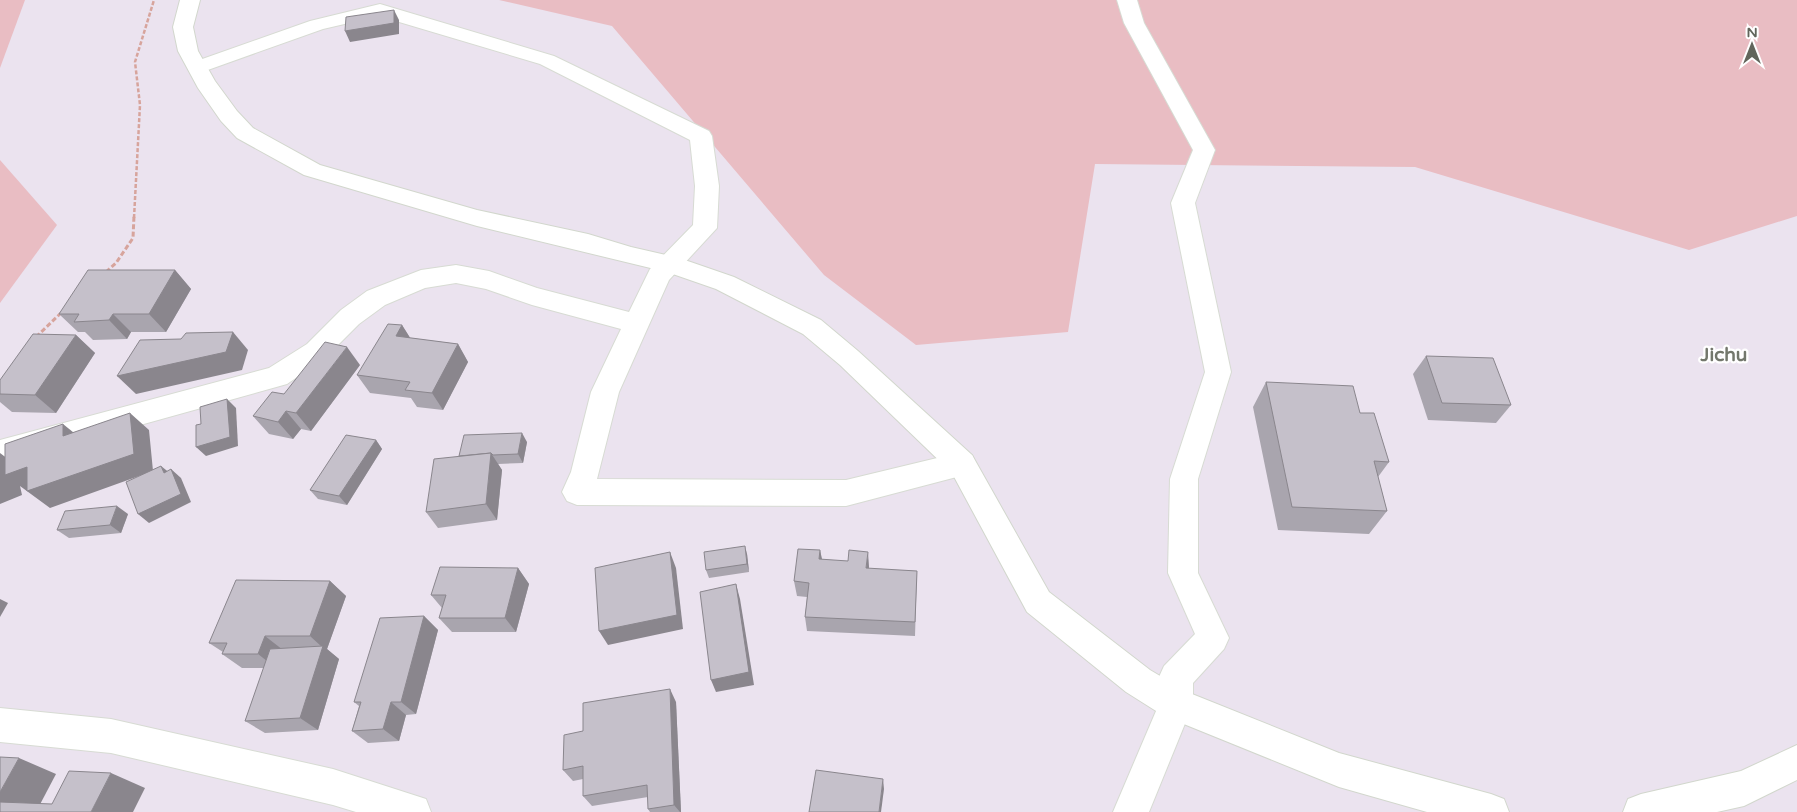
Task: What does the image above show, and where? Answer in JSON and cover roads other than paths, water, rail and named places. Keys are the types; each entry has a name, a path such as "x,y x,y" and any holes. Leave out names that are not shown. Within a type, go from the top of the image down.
{"street":[{"path":"190,0 183,27 188,51 205,83 228,116 245,133 312,170 477,218 670,264 725,283 812,327 849,358 962,464 1038,602 1138,681 1176,704 1339,770 1492,812"},
{"path":"1127,0 1134,23 1204,150 1183,203 1218,372 1184,479 1183,573 1213,638 1176,677 1176,704 1132,812"},
{"path":"198,67 317,25 380,10 547,60 701,136 708,186 705,228 660,275 605,392 585,472 577,492 846,493 962,464"},
{"path":"0,452 277,376 316,351 350,317 376,298 421,279 456,274 489,280 532,296 637,324"},
{"path":"0,725 111,736 333,787 413,812"},
{"path":"1641,812 1744,788 1797,762"}],"district":[{"name":"Jichu","path":"1724,355"}]}
